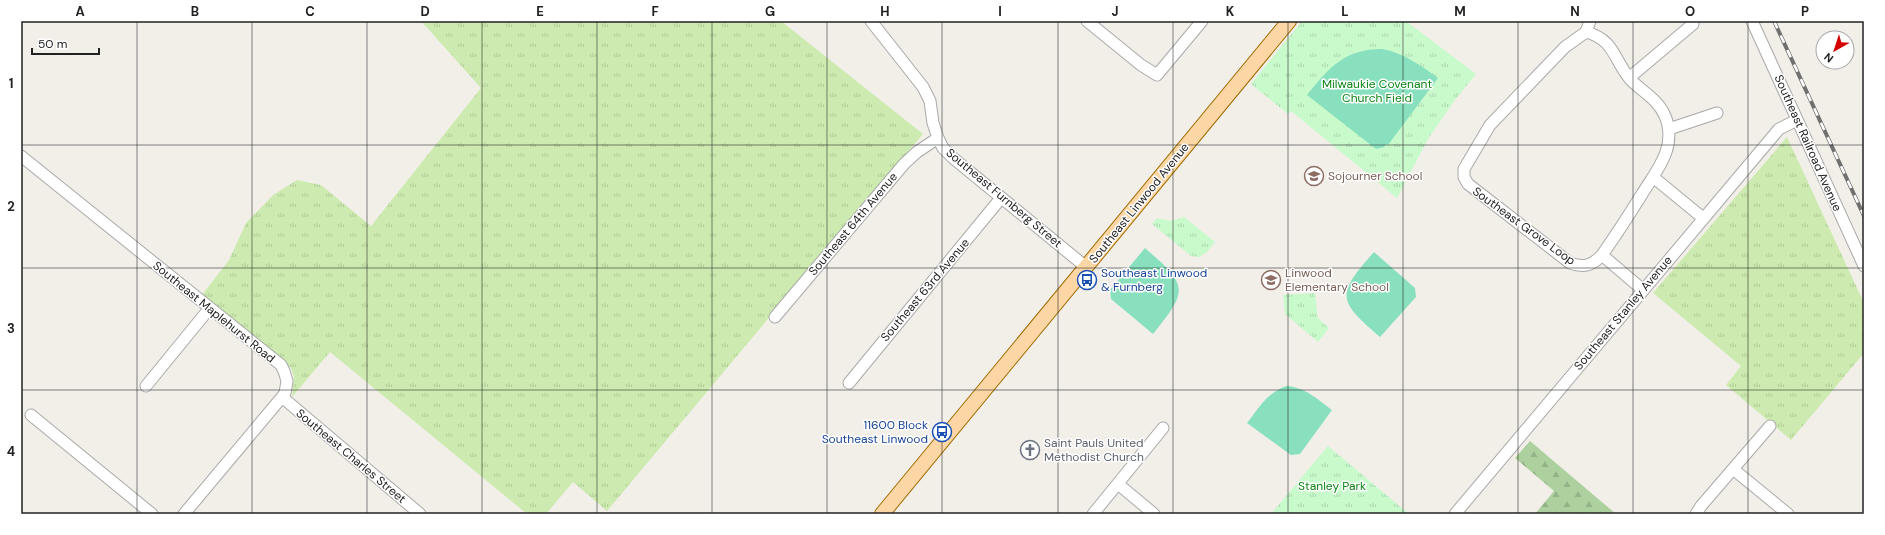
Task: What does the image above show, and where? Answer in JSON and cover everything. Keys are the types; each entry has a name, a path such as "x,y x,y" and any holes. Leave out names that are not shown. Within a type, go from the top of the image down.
{"main road":[{"name":"Southeast Linwood Avenue","path":"882,514 1289,21"}],"street":[{"name":"Southeast Furnberg Street","path":"871,21 923,87 930,101 933,123 938,138 944,148 953,158 1086,267"},
{"path":"1087,21 1141,65 1157,75 1202,21"},
{"name":"Southeast Railroad Avenue","path":"1752,21 1864,266"},
{"path":"1630,78 1693,24"},
{"name":"Southeast Grove Loop","path":"1588,26 1609,45 1630,78 1658,104 1665,116 1669,129 1669,140 1666,151 1653,177 1602,255 1596,262 1588,266 1579,266 1570,263 1468,184 1464,178 1464,169 1490,125 1565,47 1588,26"},
{"path":"1669,129 1716,113"},
{"name":"Southeast Stanley Avenue","path":"1455,514 1779,129 1798,120"},
{"name":"Southeast 64th Avenue","path":"775,317 904,164 917,152 938,138"},
{"name":"Southeast Maplehurst Road","path":"21,156 280,365 284,371 287,381 285,393 184,514"},
{"path":"1653,177 1703,218"},
{"name":"Southeast 63rd Avenue","path":"849,382 1001,198"},
{"path":"1602,255 1643,290"},
{"path":"146,386 209,309"},
{"name":"Southeast Charles Street","path":"282,397 420,514"},
{"path":"31,415 152,514"},
{"path":"1696,514 1701,506 1770,426"},
{"path":"1093,514 1163,428"},
{"path":"1733,469 1788,514"},
{"path":"1118,484 1154,514"}],"green space":[{"path":"421,21 781,21 923,134 607,511 573,482 546,514 527,514 330,352 292,397 294,377 291,368 202,295 229,260 246,223 273,195 297,180 321,185 371,226 481,88"},
{"name":"Milwaukie Covenant Church Field","path":"1302,21 1406,21 1476,74 1455,100 1428,139 1397,198 1291,111 1288,114 1251,84"},
{"path":"1382,49 1398,53 1418,64 1438,78 1388,145 1386,144 1384,147 1376,149 1307,95 1330,69 1347,56 1357,52"},
{"path":"1787,137 1864,303 1864,353 1791,440 1726,385 1741,366 1653,293"},
{"path":"1184,217 1215,242 1207,252 1199,257 1191,256 1152,224 1157,218 1171,221"},
{"path":"1145,248 1169,271 1176,280 1179,288 1178,297 1173,307 1153,334 1111,299 1110,290"},
{"path":"1374,252 1415,288 1416,297 1380,337 1356,314 1349,305 1347,297 1348,288 1353,278"},
{"path":"1315,293 1318,318 1329,328 1318,342 1285,314 1283,295"},
{"path":"1286,386 1305,391 1332,410 1300,454 1291,455 1247,423 1268,397"},
{"path":"1530,441 1616,514 1535,514 1554,491 1515,458"},
{"name":"Stanley Park","path":"1328,446 1409,514 1271,514"}],"railway":[{"path":"1774,21 1864,216"}],"place":[{"name":"Sojourner School","path":"1314,176"},
{"name":"Southeast Linwood & Furnberg","path":"1087,280"},
{"name":"Linwood Elementary School","path":"1271,280"},
{"name":"11600 Block Southeast Linwood","path":"942,432"},
{"name":"Saint Pauls United Methodist Church","path":"1030,450"}]}
